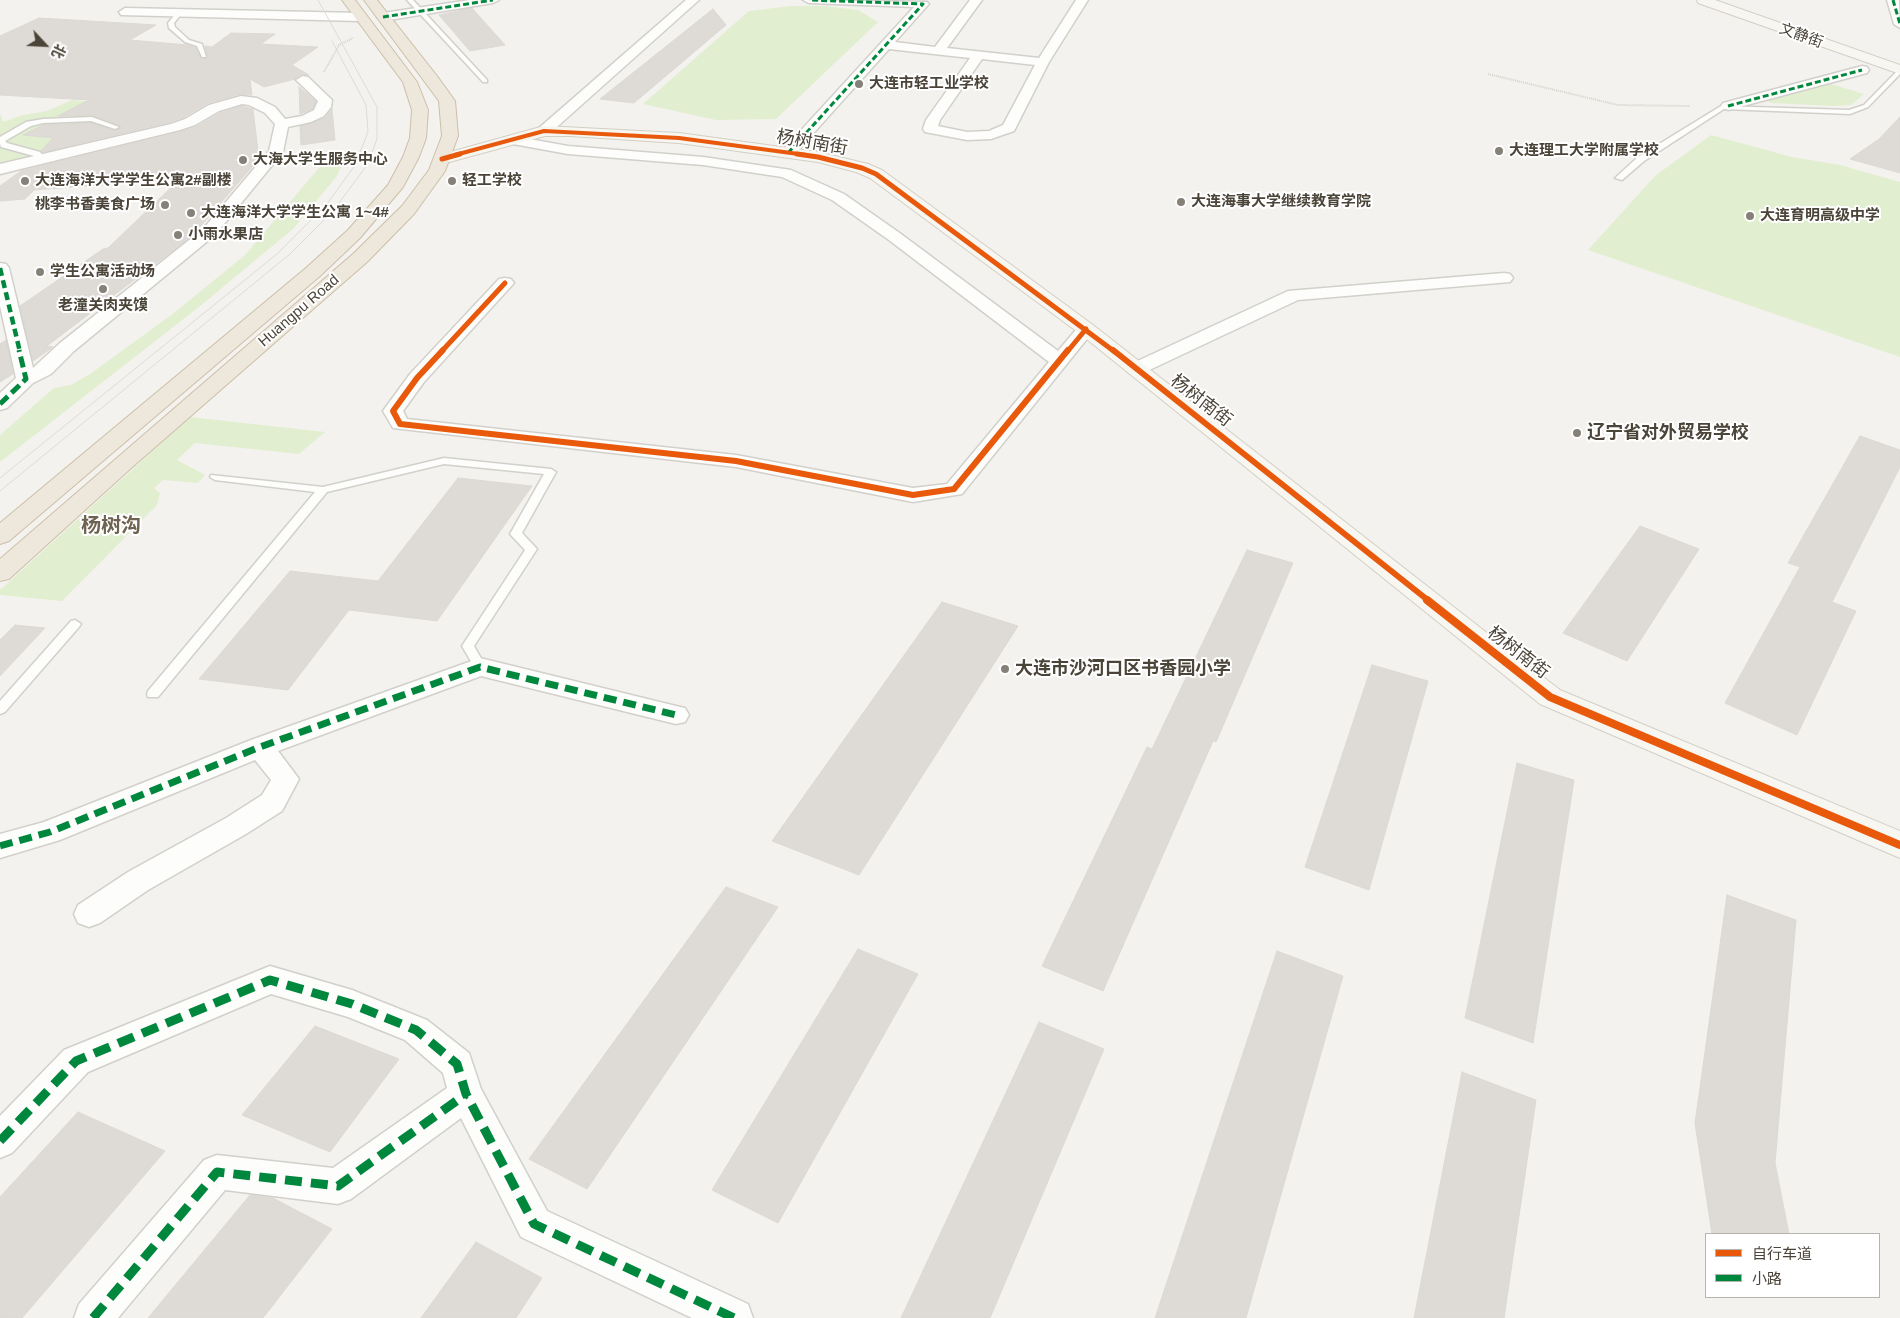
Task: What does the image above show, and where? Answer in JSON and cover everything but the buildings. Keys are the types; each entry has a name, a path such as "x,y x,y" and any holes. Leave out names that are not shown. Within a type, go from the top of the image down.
{"highway":[{"name":"Huangpu Road","path":"0,573 122,464 360,258 408,210 424,190 442,159 450,136 447,101 432,79 371,16 348,0"},
{"name":"Huangpu Road","path":"0,536 320,266 354,234 395,187 411,157 418,138 420,110 410,82 371,16"}],"street":[{"path":"125,12 371,16 493,0"},
{"path":"544,131 693,0"},
{"path":"788,153 923,4 809,0"},
{"path":"938,51 976,0"},
{"path":"978,55 933,120 930,129 967,136 991,135 1009,128 1043,62 1082,0"},
{"name":"文静街","path":"1703,0 1900,70"},
{"path":"1893,0 1899,20"},
{"path":"884,45 1043,62"},
{"path":"1728,106 1862,70"},
{"path":"282,124 306,119 318,113 324,107 326,100 303,80"},
{"path":"0,170 175,127 190,122 214,108 241,100 252,101 270,110 282,124"},
{"path":"0,404 26,379 44,370 68,346 163,271 208,232 276,152 282,124"},
{"name":"杨树南街","path":"442,159 544,131 632,134 679,138 788,153 846,163 876,174 1086,329 1550,697 1900,845"},
{"path":"518,141 568,150 703,161 786,173 838,197 896,237 1060,362"},
{"path":"0,268 26,379"},
{"path":"1136,369 1294,295 1504,278"},
{"path":"505,283 417,378 393,411 400,424 736,461 913,495 954,489 1086,329"},
{"path":"0,846 50,832 260,747 480,667 676,715"},
{"path":"89,914 138,881 236,826 272,803 285,779 260,747"},
{"path":"0,1141 76,1061 270,980 352,1004 416,1030 457,1064 466,1094 534,1224 734,1318"},
{"path":"93,1318 217,1172 338,1186 466,1094"}],"lane":[{"path":"410,0 485,81"},
{"path":"179,13 172,23 172,28 187,41 200,45 204,56"},
{"path":"1862,70 1878,63"},
{"path":"1619,178 1641,159 1723,107 1850,112 1866,106 1900,70"},
{"path":"42,159 37,154 4,145 1,140 29,124 43,121 92,119 115,126"},
{"path":"215,477 323,490 444,461 551,472 516,534 531,549 468,646 480,667"},
{"path":"153,694 323,490"},
{"path":"0,709 75,624"}],"path":[{"path":"318,113 326,109 336,98 324,80 324,71 329,60 339,45 371,16"},
{"path":"1488,74 1618,105 1728,106"}],"green space":[{"path":"791,6 824,6 858,10 878,22 776,119 716,120 643,104 749,11"},
{"path":"1825,82 1864,94 1851,105 1771,103 1766,100"},
{"path":"72,100 163,107 162,118 167,123 0,163 0,114 3,122 23,115 47,111"},
{"name":"大连育明高级中学","path":"1711,135 1792,157 1840,165 1900,182 1900,357 1588,250 1655,176"},
{"path":"331,158 345,158 337,176 293,229 199,307 0,462 0,435 54,388 71,385 90,374 174,313 245,255 324,162"},
{"path":"190,417 325,432 299,454 195,443 177,460 205,475 198,483 163,480 154,488 160,493 157,505 62,601 0,595 0,590"}],"tram line":[{"path":"0,491 290,254 333,211 367,165 377,139 377,107 318,0"},
{"path":"0,478 277,254 327,204 355,165 368,132 366,105 332,41"}],"marked path":[{"path":"383,17 493,0"},
{"path":"788,153 923,4 809,0"},
{"path":"1893,0 1900,24"},
{"path":"1728,106 1862,70"},
{"path":"0,268 26,379 0,404"},
{"path":"0,846 50,832 260,747 480,667 676,715"},
{"path":"0,1141 76,1061 270,980 352,1004 416,1030 457,1064 466,1094 534,1224 734,1318"},
{"path":"93,1318 217,1172 338,1186 466,1094"}],"cycle path":[{"path":"442,159 544,131 570,131 679,138 818,157 862,168 876,174 1086,329 1550,697 1900,845"},
{"path":"505,283 417,378 393,411 400,424 736,461 913,495 954,489 1086,329"}],"place":[{"name":"大连市轻工业学校","path":"859,84"},
{"name":"大连理工大学附属学校","path":"1499,151"},
{"name":"大海大学生服务中心","path":"243,160"},
{"name":"大连海洋大学学生公寓2#副楼","path":"25,181"},
{"name":"轻工学校","path":"452,181"},
{"name":"大连海事大学继续教育学院","path":"1181,202"},
{"name":"桃李书香美食广场","path":"165,205"},
{"name":"大连海洋大学学生公寓 1~4#","path":"191,213"},
{"name":"大连育明高级中学","path":"1750,216"},
{"name":"小雨水果店","path":"178,235"},
{"name":"学生公寓活动场","path":"40,272"},
{"name":"老潼关肉夹馍","path":"103,289"},
{"name":"辽宁省对外贸易学校","path":"1577,433"},
{"name":"大连市沙河口区书香园小学","path":"1005,669"}],"district":[{"name":"杨树沟","path":"111,526"}]}
